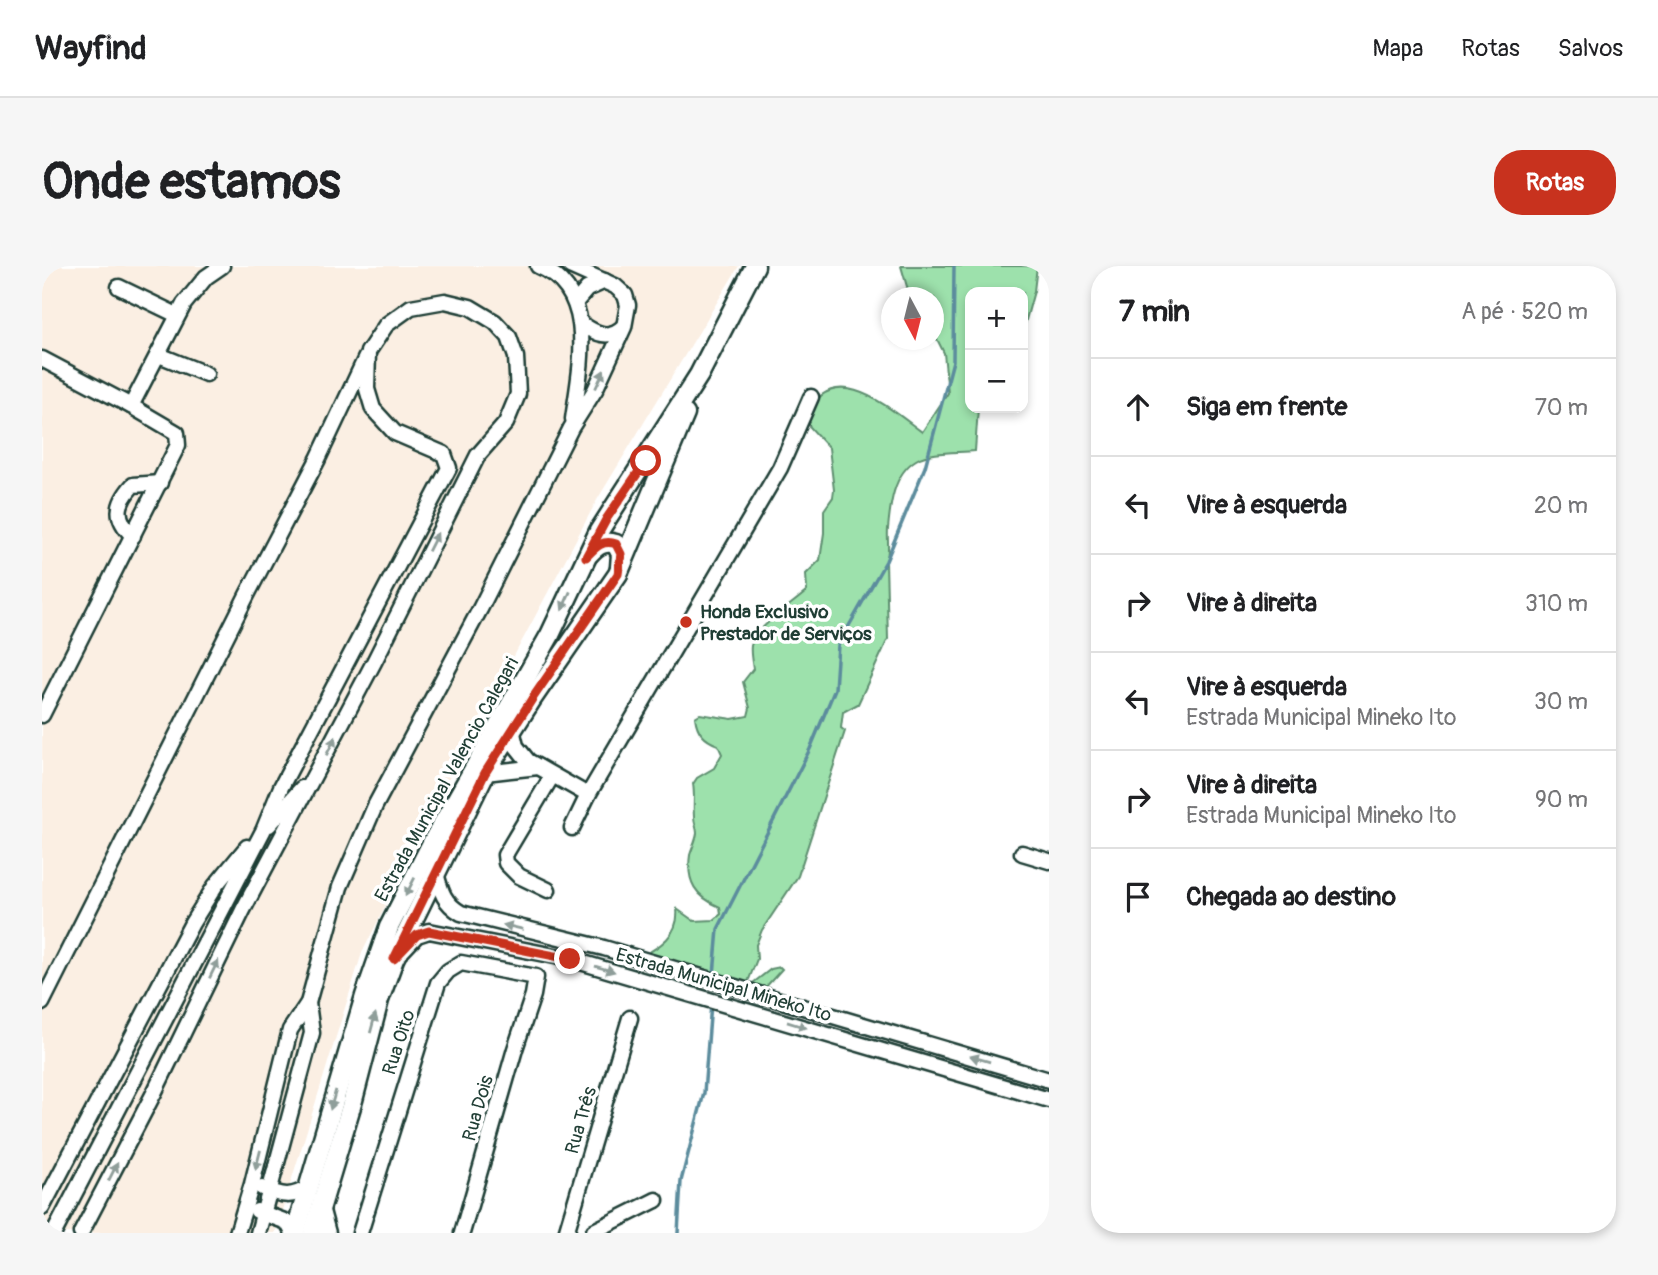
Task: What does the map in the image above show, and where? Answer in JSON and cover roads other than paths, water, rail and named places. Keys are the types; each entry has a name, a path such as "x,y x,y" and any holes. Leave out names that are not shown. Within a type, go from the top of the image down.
{"main road":[{"name":"Estrada Municipal Valencio Calegari","path":"294,1233 389,927 434,839 550,635 607,518 699,375 755,266"},
{"name":"Estrada Municipal Valencio Calegari","path":"313,1233 353,1100 379,1000 394,959 485,773 618,574 692,398 699,375"},
{"path":"586,557 601,544 616,544 621,554 618,574"}],"street":[{"path":"131,406 177,315 206,277 222,266"},
{"path":"538,266 564,284 575,303 582,324 579,379 571,428"},
{"path":"237,1233 252,1184 290,1030 308,1003 340,887 375,806 480,609 571,428 595,390 624,327 628,305 625,295 615,286 570,266"},
{"path":"575,303 587,289 605,282"},
{"path":"119,287 177,315"},
{"path":"42,1003 318,459 368,352 386,325 411,307 445,301 470,307 495,322 509,337 516,357 518,394 506,423 478,455 318,772 243,910 155,1091 81,1233"},
{"path":"582,324 593,333 607,335 616,334 624,327"},
{"path":"54,1233 262,831 281,787 449,468 444,454 395,433 373,409 367,389 368,352"},
{"path":"159,355 206,374"},
{"path":"42,359 177,433 178,445 42,715"},
{"path":"572,828 588,795 780,468 811,397"},
{"path":"133,536 122,526 119,515 126,492 133,485 160,483"},
{"path":"512,729 516,746 528,761 588,795"},
{"path":"485,773 538,767"},
{"path":"42,1208 192,923 215,886 318,772"},
{"path":"548,890 519,876 506,863 505,855 552,776"},
{"path":"1022,853 1049,861"},
{"name":"Estrada Municipal Mineko Ito","path":"436,873 443,899 461,914 604,948 1047,1079"},
{"path":"226,901 243,910"},
{"name":"Estrada Municipal Mineko Ito","path":"394,959 417,935 429,931 570,959 1042,1098"},
{"name":"Rua Oito","path":"359,1233 438,983 461,963 474,964 536,977 533,995"},
{"name":"Rua Dois","path":"462,1233 533,995"},
{"path":"258,1233 312,1033 308,1003"},
{"name":"Rua Três","path":"566,1233 630,1018"},
{"path":"282,1060 303,1066"},
{"path":"1042,1098 1029,1085 1036,1079 1047,1079"},
{"path":"252,1184 291,1196 298,1195 310,1186"},
{"path":"572,1213 594,1232 656,1200"},
{"path":"321,1206 327,1233"},
{"path":"245,1208 286,1222 294,1233"}],"waterway":[{"path":"714,975 718,929 810,749 835,689 838,645 886,561 925,467 953,361 954,266"},
{"path":"678,1233 681,1181 704,1093 711,1004"}],"place":[{"name":"Honda Exclusivo Prestador de Serviços","path":"686,622"}]}
